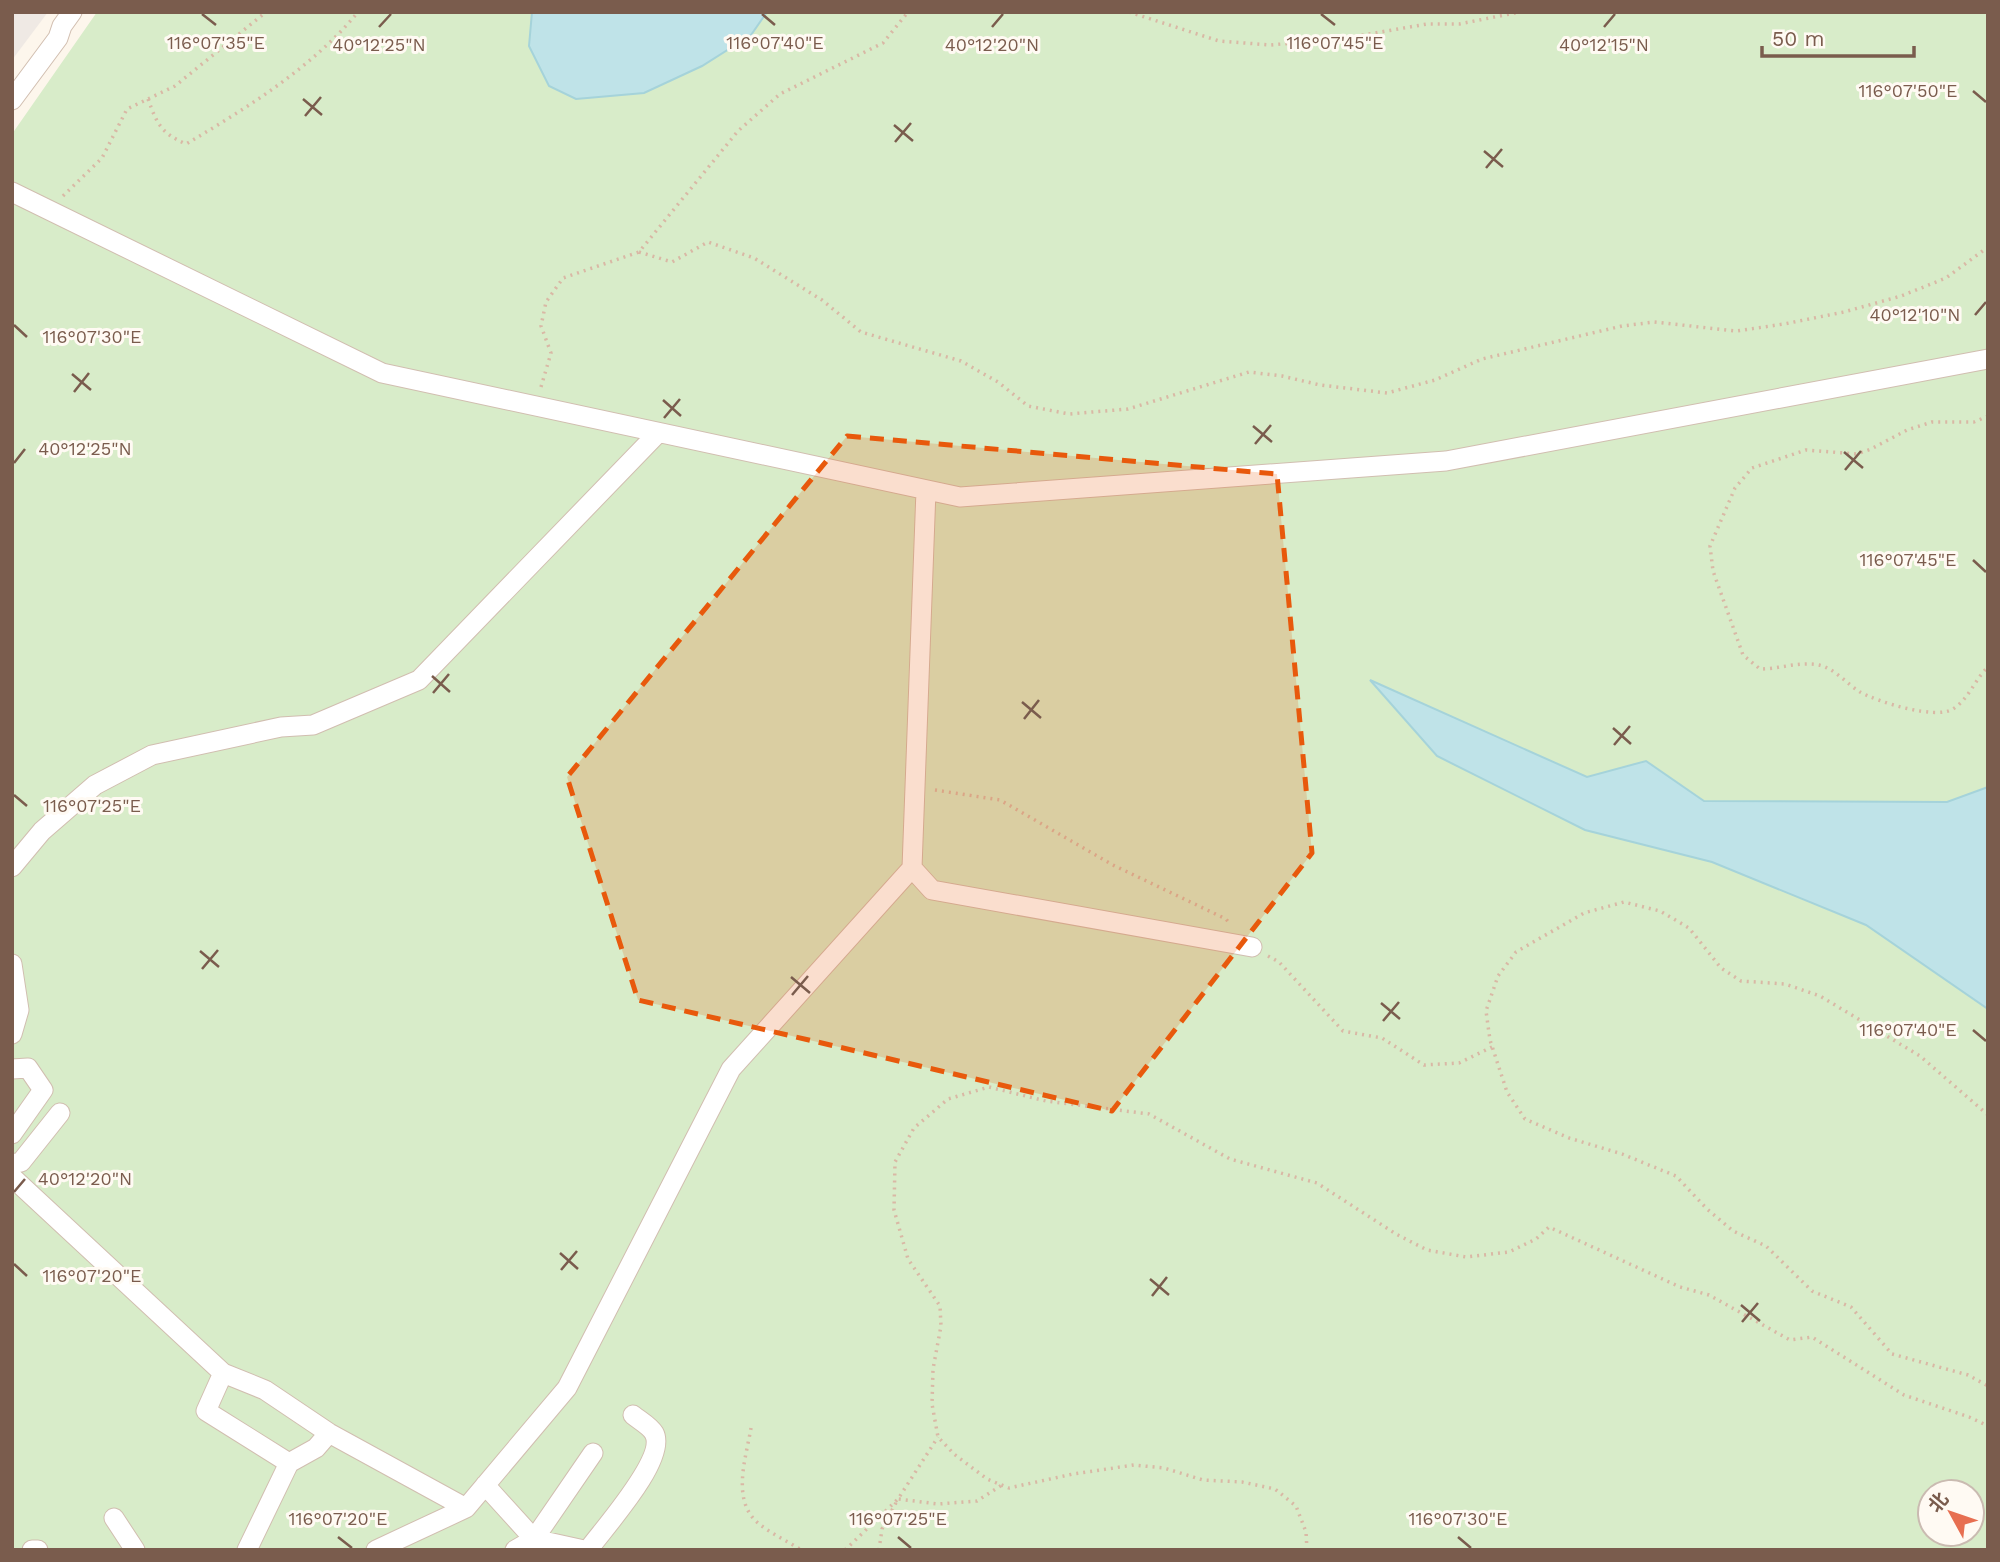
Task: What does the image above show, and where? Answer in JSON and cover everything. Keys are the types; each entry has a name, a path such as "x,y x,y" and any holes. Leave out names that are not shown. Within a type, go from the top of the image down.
{"street":[{"path":"12,100 58,38 62,26 72,12"},
{"path":"12,192 382,373 960,497 1446,461 1988,359"},
{"path":"12,867 42,831 95,785 152,755 281,727 313,725 419,680 658,433"},
{"path":"376,1550 466,1508 567,1388 731,1069 912,868 926,490"},
{"path":"912,868 932,890 1252,947"},
{"path":"12,964 19,1010 12,1034"},
{"path":"12,1069 28,1068 43,1090 12,1135"},
{"path":"12,1164 21,1162 60,1113"},
{"path":"12,1177 223,1373 265,1390 329,1433 466,1508"},
{"path":"223,1373 206,1411 289,1463"},
{"path":"515,1550 534,1544 586,1550 650,1467 657,1448 654,1432 633,1415"},
{"path":"247,1550 289,1463 316,1448 329,1433"},
{"path":"534,1544 593,1453"},
{"path":"485,1485 534,1544"},
{"path":"114,1518 135,1550"},
{"path":"32,1550 38,1550"}],"path":[{"path":"49,210 102,158 127,109 175,86 266,12"},
{"path":"148,99 156,120 169,136 186,144 278,83 336,38 358,12"},
{"path":"535,407 551,353 541,326 546,302 563,278 639,253 737,131 780,94 883,43 908,12"},
{"path":"1129,12 1219,41 1270,45 1340,39 1427,24 1459,24 1520,12"},
{"path":"639,253 672,262 708,242 754,258 822,300 860,332 961,360 998,382 1028,406 1069,414 1128,409 1249,372 1320,385 1387,393 1435,380 1482,359 1622,326 1654,322 1736,331 1784,324 1844,312 1901,296 1946,278 1988,247"},
{"path":"1988,416 1974,422 1932,422 1907,430 1857,454 1806,450 1752,468 1735,488 1710,546 1713,571 1743,655 1760,670 1782,669 1799,664 1822,665 1861,693 1910,711 1951,711 1961,703 1988,667"},
{"path":"915,787 1000,800 1113,865 1226,919 1252,947 1279,962 1343,1031 1382,1038 1424,1065 1459,1063 1492,1047"},
{"path":"1988,1115 1920,1056 1820,996 1785,984 1741,981 1721,968 1689,928 1660,911 1624,902 1584,913 1516,952 1498,976 1486,1011 1492,1047 1507,1092 1525,1119 1569,1138 1622,1154 1676,1176 1707,1209 1734,1231 1766,1246 1812,1291 1851,1307 1892,1354 1968,1375 1988,1386"},
{"path":"1307,1550 1306,1532 1296,1506 1275,1489 1203,1480 1164,1468 1133,1465 1009,1488 987,1479 954,1454 939,1437 932,1404 933,1369 941,1326 940,1306 908,1259 894,1210 895,1162 914,1128 948,1099 989,1087 1046,1101 1149,1114 1230,1159 1317,1183 1396,1234 1427,1250 1466,1257 1509,1252 1536,1239 1549,1227 1669,1283 1709,1295 1790,1340 1812,1337 1904,1395 1988,1426"},
{"path":"751,1428 743,1473 743,1504 757,1523 801,1550"},
{"path":"879,1550 883,1529 898,1499 939,1437"},
{"path":"898,1499 938,1504 977,1502 1002,1485"},
{"path":"845,1550 898,1499"}],"highlighted area":[{"path":"847,436 1277,474 1312,853 1112,1111 638,1000 567,777"}],"shaded area":[{"path":"12,12 48,12 12,60"}],"green space":[{"path":"97,12 1988,12 1988,1550 12,1550 12,134"}],"water":[{"path":"532,12 767,12 751,35 702,66 644,93 576,99 549,86 529,46"},
{"path":"1370,680 1587,777 1646,761 1704,801 1947,802 1988,787 1988,1009 1866,925 1712,862 1585,830 1437,756"}]}
